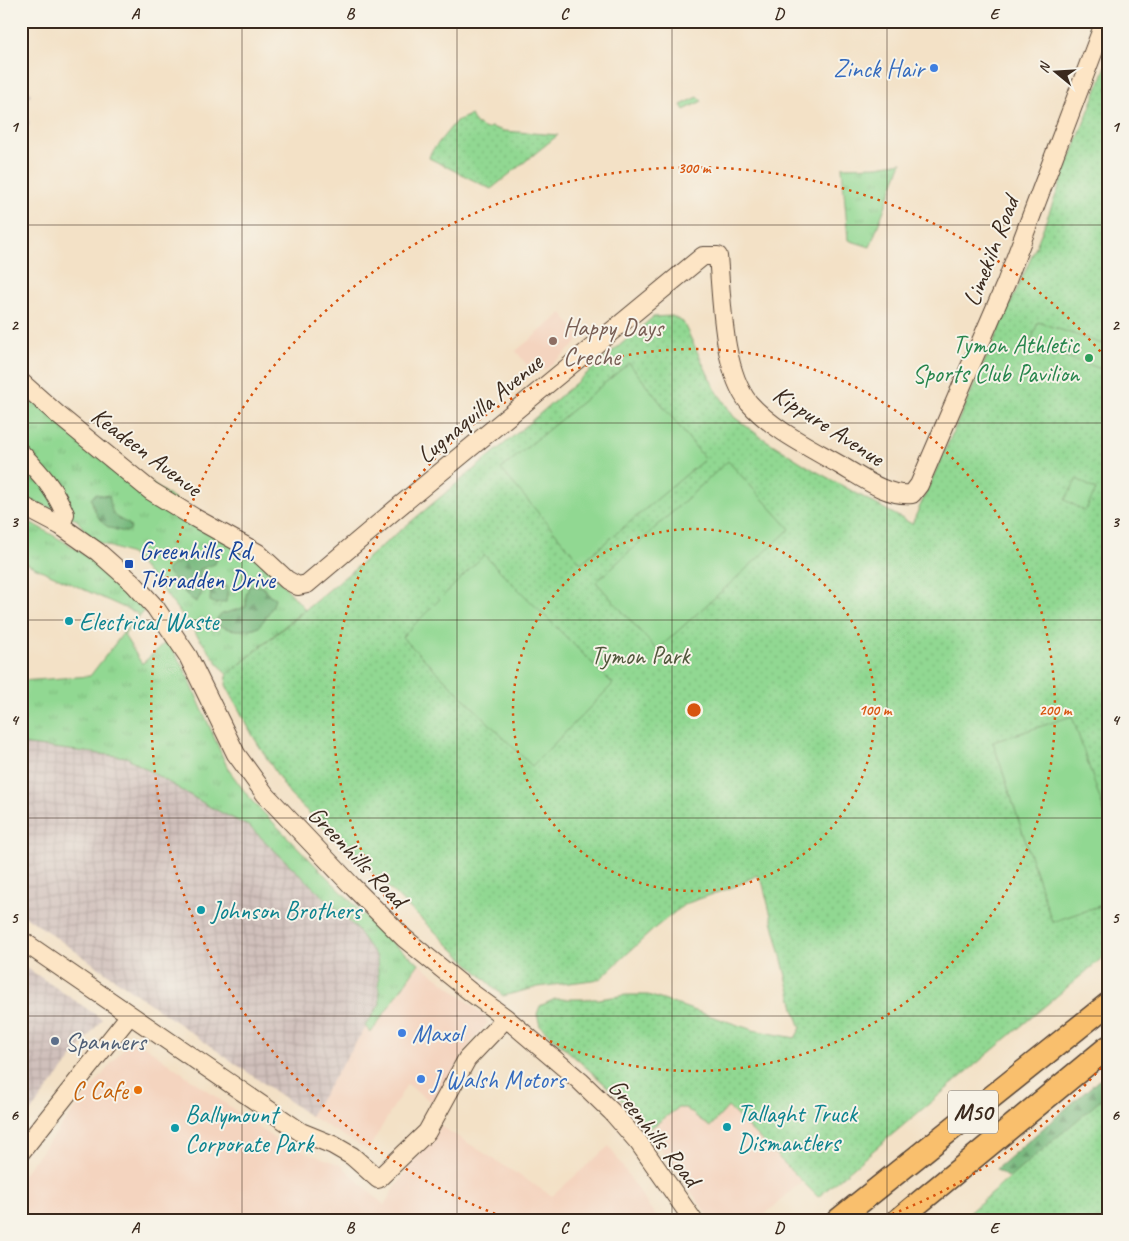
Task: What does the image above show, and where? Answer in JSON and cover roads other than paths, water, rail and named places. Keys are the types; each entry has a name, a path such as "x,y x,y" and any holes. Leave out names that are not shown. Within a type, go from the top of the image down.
{"highway":[{"name":"M50","path":"838,1220 1108,1004"},
{"name":"M50","path":"898,1220 1108,1047"}],"street":[{"name":"Limekiln Road","path":"912,494 918,485 960,392 1006,283 1105,21"},
{"name":"Lugnaquilla Avenue","path":"298,586 307,584 703,256 718,256"},
{"name":"Kippure Avenue","path":"718,256 728,354 736,381 748,401 774,425 877,486 904,495 912,494"},
{"name":"Keadeen Avenue","path":"21,382 151,491 194,518 258,553 287,580 298,586"},
{"path":"21,452 49,482 59,499 66,514 61,526"},
{"name":"Greenhills Road","path":"21,505 61,526 98,552 133,583 155,607 188,656 236,754 251,777 277,808 404,938 506,1018 580,1081 612,1112 639,1143 693,1220"},
{"path":"21,940 301,1132 333,1145 352,1156 378,1179 427,1132 467,1059 506,1018"},
{"path":"21,1152 130,1015"}],"place":[{"name":"Zinck Hair","path":"934,68"},
{"name":"Happy Days Creche","path":"553,341"},
{"name":"Tymon Athletic Sports Club Pavilion","path":"1089,358"},
{"name":"Greenhills Rd, Tibradden Drive","path":"129,564"},
{"name":"Electrical Waste","path":"69,621"},
{"name":"Johnson Brothers","path":"201,910"},
{"name":"Maxol","path":"402,1033"},
{"name":"Spanners","path":"55,1041"},
{"name":"J Walsh Motors","path":"421,1079"},
{"name":"C Cafe","path":"138,1090"},
{"name":"Tallaght Truck Dismantlers","path":"727,1127"},
{"name":"Ballymount Corporate Park","path":"175,1128"}],"park label":[{"name":"Tymon Park","path":"640,655"}]}
